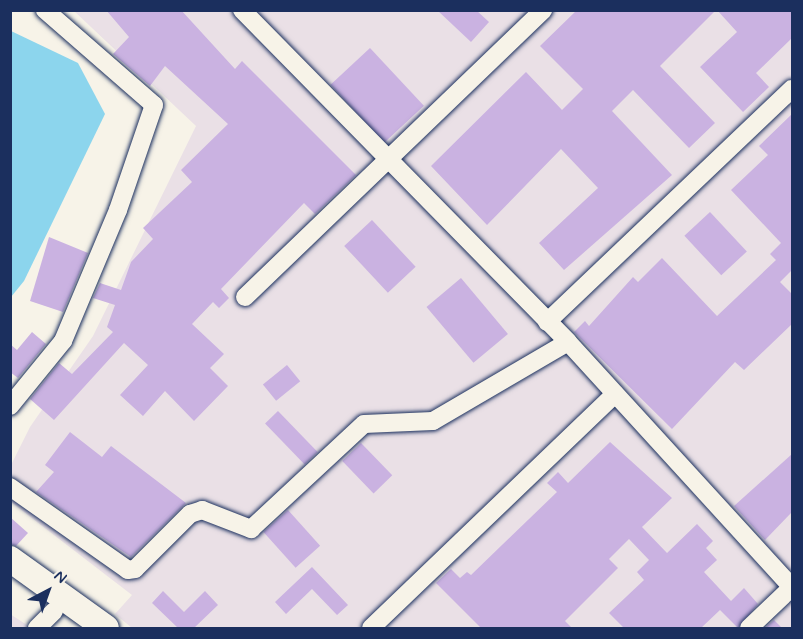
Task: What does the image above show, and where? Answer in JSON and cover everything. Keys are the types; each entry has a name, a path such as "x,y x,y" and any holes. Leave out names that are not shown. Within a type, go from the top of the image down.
{"main road":[{"path":"10,559 106,628"},
{"path":"10,581 46,620 79,628"}],"street":[{"path":"10,406 63,341 118,210 154,105 45,10"},
{"path":"242,10 568,342 792,587 749,628"},
{"path":"245,297 543,10"},
{"path":"547,322 792,88"},
{"path":"10,487 128,570 135,569 190,513 202,510 251,528 364,424 433,421 568,342"},
{"path":"371,628 615,394"}],"shaded area":[{"path":"74,11 792,11 792,628 132,628 115,614 132,595 11,502 10,467 30,427 93,336 196,126"},
{"path":"10,614 30,627 31,628 11,628"}],"water":[{"path":"11,31 78,63 105,114 24,281 11,297"}],"building":[{"path":"106,10 181,10 235,69 242,61 356,175 315,214 304,203 221,289 229,298 219,308 213,302 192,324 224,354 210,368 228,386 194,421 165,391 143,416 120,395 148,365 124,343 54,420 30,399 59,363 72,374 113,332 107,327 115,305 93,298 100,283 121,290 131,262 153,239 143,228 192,182 181,170 228,124 165,66 150,86 113,54 129,37"},
{"path":"437,10 476,10 489,22 471,42"},
{"path":"577,10 716,10 660,66 715,123 689,148 633,90 612,111 672,175 564,270 539,243 598,188 561,149 487,225 431,166 526,72 562,110 583,89 540,46"},
{"path":"717,10 792,10 792,38 756,73 769,87 743,112 700,67 737,32"},
{"path":"370,48 424,106 384,143 331,85"},
{"path":"792,114 792,270 780,282 792,294 792,324 744,370 735,362 672,429 574,332 585,321 589,326 633,277 638,282 662,258 717,316 776,260 770,254 781,243 731,190 768,155 759,146"},
{"path":"710,212 747,251 721,275 684,236"},
{"path":"372,220 416,267 388,293 344,246"},
{"path":"49,237 88,253 63,312 30,301"},
{"path":"461,278 508,334 473,363 427,307"},
{"path":"32,332 46,344 18,378 10,372 10,344 17,350"},
{"path":"287,365 300,381 276,401 263,385"},
{"path":"278,411 318,452 305,465 265,424"},
{"path":"70,432 102,457 111,446 186,503 131,557 36,492 54,472 45,465"},
{"path":"610,442 672,498 642,527 667,553 697,524 713,541 706,548 717,560 704,572 731,601 744,588 758,604 738,628 720,610 701,628 624,628 609,613 644,580 637,572 649,560 629,539 609,559 618,568 565,621 572,628 481,628 436,583 451,569 460,578 467,572 471,575 557,492 547,483 558,472 568,483"},
{"path":"361,443 392,475 374,493 342,461"},
{"path":"792,454 792,512 765,540 734,506"},
{"path":"288,510 320,546 296,568 263,532"},
{"path":"10,517 28,533 16,546 10,544"},
{"path":"312,567 348,605 337,615 312,589 286,614 275,602"},
{"path":"163,591 184,612 205,591 218,605 194,628 178,628 152,603"},
{"path":"774,620 782,628 765,628"}]}
